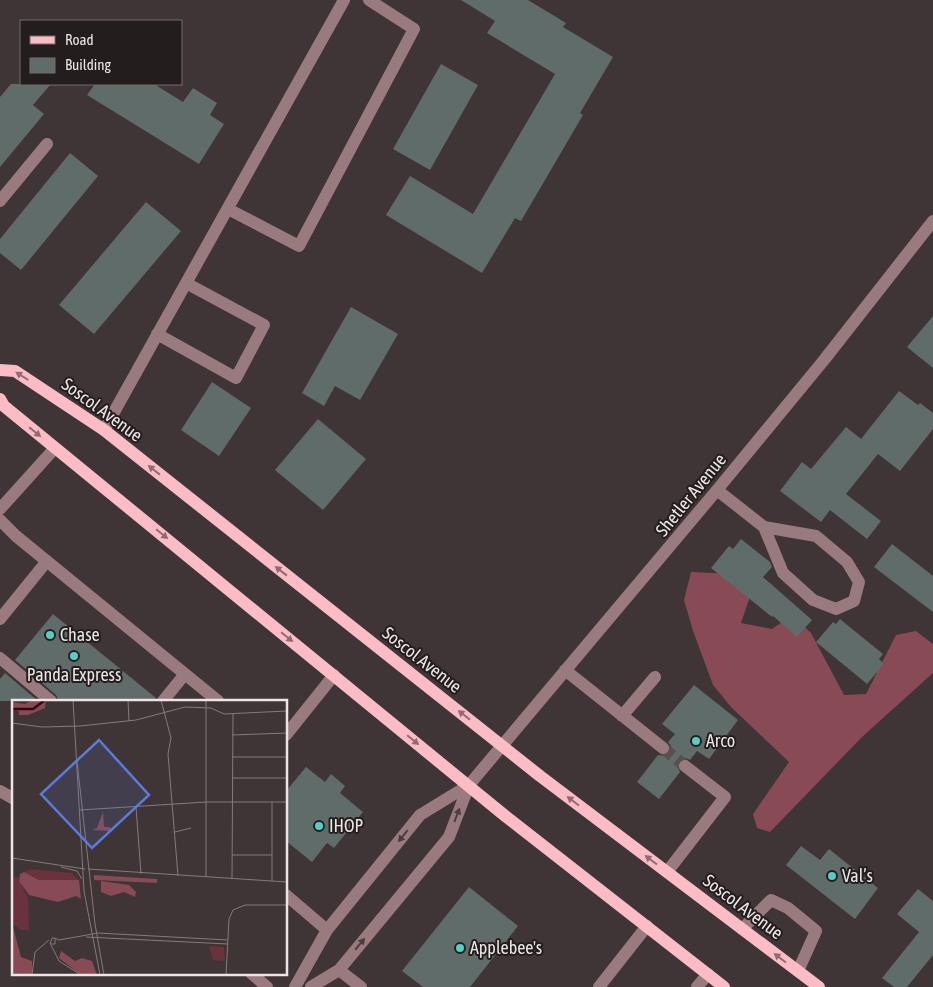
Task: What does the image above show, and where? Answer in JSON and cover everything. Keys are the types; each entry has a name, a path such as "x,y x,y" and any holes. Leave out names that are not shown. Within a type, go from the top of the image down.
{"main road":[{"name":"Soscol Avenue","path":"0,370 16,371 104,430 540,776 819,987"},
{"path":"0,399 4,406 54,448 504,815 724,987"}],"street":[{"path":"104,430 344,0"},
{"path":"228,209 299,246 414,29 369,0"},
{"path":"0,201 47,144"},
{"name":"Shetler Avenue","path":"469,785 717,490 931,229"},
{"path":"157,334 236,378 264,325 186,283"},
{"path":"0,509 54,448"},
{"path":"717,490 764,527 816,536 847,562 859,582 854,601 836,609 813,600 784,574 764,527"},
{"path":"0,520 47,561 217,700"},
{"path":"0,619 47,561"},
{"path":"0,658 50,700"},
{"path":"565,670 663,748"},
{"path":"164,700 185,674"},
{"path":"288,732 334,675"},
{"path":"622,716 655,677"},
{"path":"667,872 725,797 685,766"},
{"path":"295,987 327,930 420,815 469,785"},
{"path":"311,987 339,970 449,837 469,785"},
{"path":"0,791 12,798"},
{"path":"288,897 327,930"},
{"path":"742,929 771,900 788,908 816,931 798,971"},
{"path":"599,987 647,926"},
{"path":"339,970 361,987"},
{"path":"251,974 267,987"},
{"path":"697,987 708,974"}],"shaded area":[{"path":"691,572 733,574 753,588 741,623 772,629 792,615 811,633 844,695 866,694 896,635 916,631 933,644 933,673 862,737 770,832 757,828 753,814 789,762 731,707 713,685 684,600"}],"building":[{"path":"461,0 528,0 566,23 563,27 613,57 580,113 583,115 521,221 515,218 482,273 386,215 410,176 473,214 555,74 487,33 495,21"},
{"path":"441,64 478,85 430,170 393,149"},
{"path":"11,84 50,85 33,105 44,114 0,167 0,97"},
{"path":"94,85 156,85 183,102 193,88 217,103 210,115 224,124 199,164 87,95"},
{"path":"70,153 98,176 21,270 0,253 0,239"},
{"path":"146,202 181,231 94,334 59,305"},
{"path":"351,307 398,334 360,400 335,386 324,406 302,393"},
{"path":"933,316 933,368 907,347"},
{"path":"212,382 251,408 219,456 181,430"},
{"path":"899,391 933,413 933,429 900,471 878,454 846,494 881,521 867,539 830,510 821,522 780,491 802,462 811,469 846,427 861,439"},
{"path":"318,419 366,459 323,510 275,470"},
{"path":"741,539 770,562 772,567 763,577 812,620 797,637 711,568 729,546 733,549"},
{"path":"892,544 933,576 933,612 874,567"},
{"path":"53,614 156,698 155,700 58,700 56,695 15,660"},
{"path":"840,619 883,654 879,659 884,664 867,684 816,642 833,622 836,624"},
{"path":"5,673 37,700 0,701 0,679"},
{"name":"Arco","path":"694,685 738,720 709,759 697,751 690,760 686,758 679,761 677,765 680,772 659,799 637,782 658,755 666,756 670,753 671,746 668,742 675,734 662,724"},
{"name":"IHOP","path":"306,767 325,782 331,774 345,786 340,793 363,812 334,848 327,843 312,862 288,843 288,789"},
{"name":"Val’s","path":"801,846 820,860 829,849 878,888 855,919 786,865"},
{"name":"Applebee's","path":"469,887 518,926 470,987 423,987 402,971"},
{"path":"918,889 933,901 933,955 907,987 894,987 882,978 919,932 897,914"}],"tunnel":[{"path":"663,748 685,766"}],"place":[{"name":"Chase","path":"50,635"},
{"name":"Panda Express","path":"74,656"},
{"name":"Arco","path":"696,741"},
{"name":"IHOP","path":"319,826"},
{"name":"Val’s","path":"832,876"},
{"name":"Applebee's","path":"460,948"}]}
